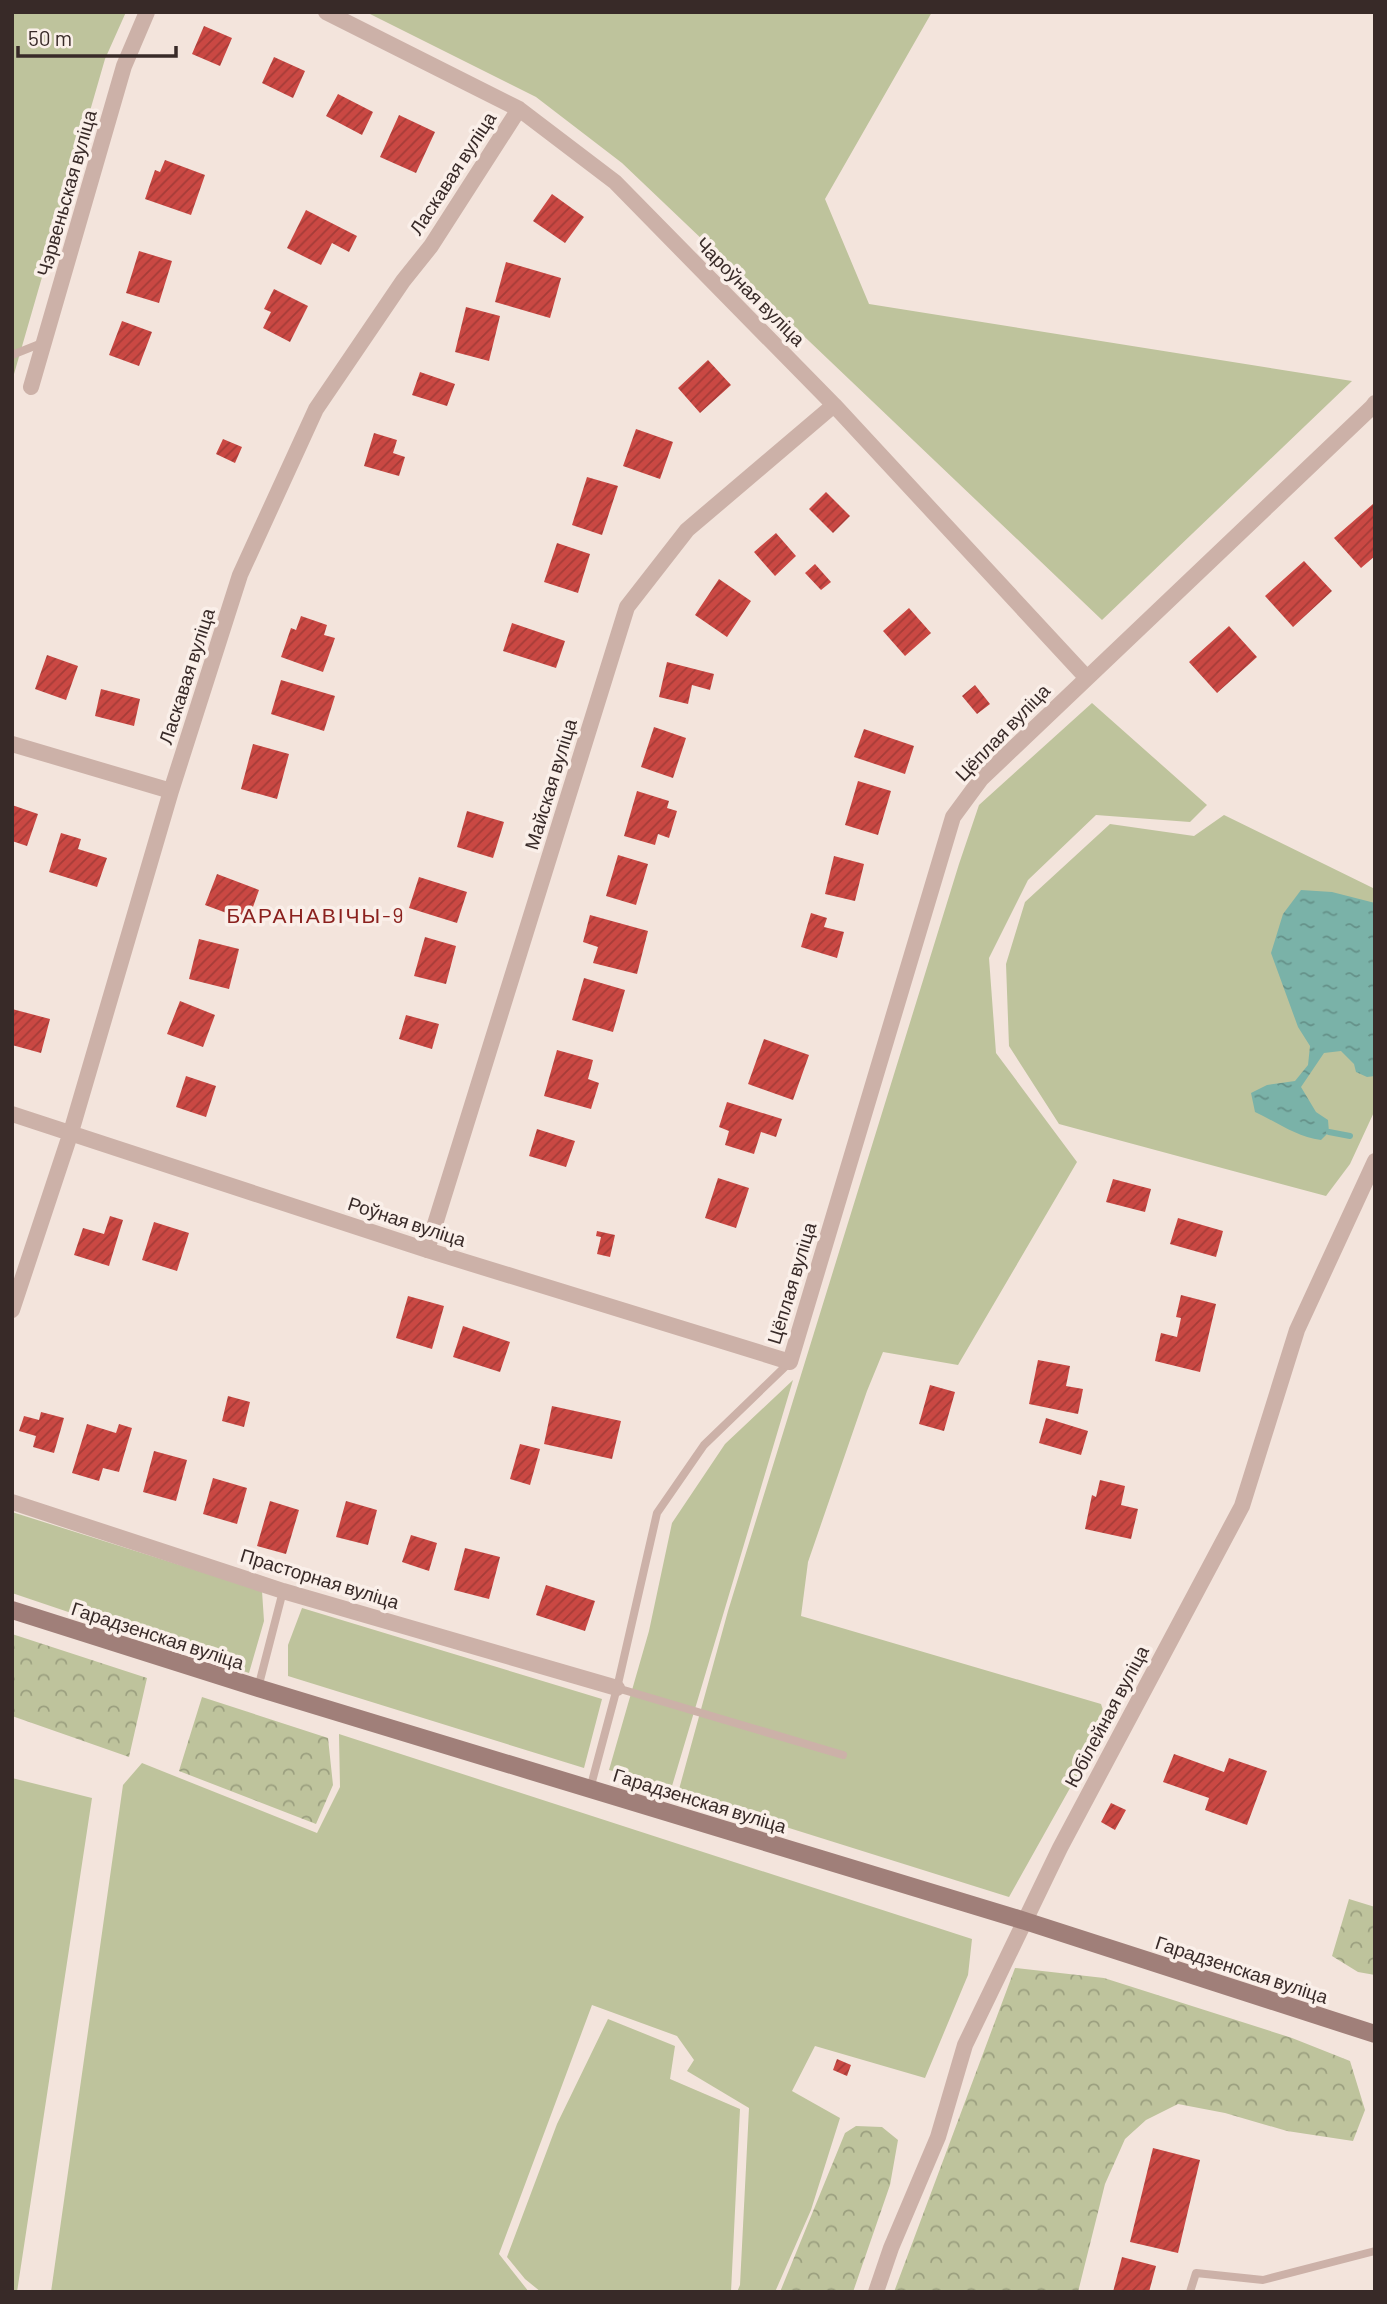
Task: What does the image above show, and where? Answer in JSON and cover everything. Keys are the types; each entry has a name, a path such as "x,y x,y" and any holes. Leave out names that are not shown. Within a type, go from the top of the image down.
{"main road":[{"name":"Гарадзенская вуліца","path":"12,1610 258,1688 1025,1921 1375,2034"}],"street":[{"name":"Чэрвеньская вуліца","path":"31,387 124,66 147,12"},
{"name":"Чароўная вуліца","path":"326,12 519,109 615,182 834,405 1086,677"},
{"name":"Ласкавая вуліца","path":"12,1310 71,1132 171,791 240,575 316,409 403,281 431,246 519,109"},
{"name":"Цёплая вуліца","path":"790,1362 953,817 981,779 1375,403"},
{"name":"Майская вуліца","path":"427,1250 627,607 687,530 834,405"},
{"path":"12,744 171,791"},
{"name":"Роўная вуліца","path":"12,1114 427,1250 790,1362"},
{"name":"Юбілейная вуліца","path":"876,2292 891,2248 937,2137 965,2045 1060,1848 1241,1506 1297,1330 1375,1161"},
{"name":"Прасторная вуліца","path":"12,1502 283,1591 617,1688"}],"lane":[{"path":"12,355 44,342"},
{"path":"590,1789 617,1688 657,1513 704,1444 790,1362"},
{"path":"258,1688 283,1591"},
{"path":"617,1688 843,1755"},
{"path":"1191,2292 1196,2273 1263,2280 1375,2251"}],"green space":[{"path":"12,12 126,12 105,59 12,381"},
{"path":"366,12 932,12 825,199 869,304 1352,381 1102,620 622,163 536,97"},
{"path":"1092,703 1207,805 1190,822 1096,815 1028,880 989,958 996,1053 1077,1162 958,1365 883,1352 808,1562 801,1616 1101,1704 1107,1722 1009,1897 678,1793 728,1611 979,805"},
{"path":"1224,815 1375,889 1375,1110 1350,1164 1326,1196 1059,1124 1009,1046 1006,964 1025,902 1110,824 1194,836"},
{"path":"793,1380 672,1786 609,1770 649,1631 672,1523 725,1444"},
{"path":"12,1512 262,1591 264,1621 249,1673 12,1593"},
{"path":"302,1608 602,1699 584,1768 288,1676 288,1645"},
{"path":"12,1634 147,1678 129,1757 12,1716"},
{"path":"202,1697 328,1738 333,1785 316,1824 179,1771"},
{"path":"339,1734 972,1939 968,1975 925,2078 815,2046 792,2091 840,2118 811,2210 775,2292 737,2292 740,2285 749,2108 687,2071 694,2060 677,2036 592,2005 499,2254 529,2292 51,2292 123,1785 142,1763 317,1833 340,1787"},
{"path":"12,1778 92,1798 17,2292 12,2292"},
{"path":"1349,1899 1375,1907 1375,1975 1358,1972 1332,1956"},
{"path":"1015,1968 1104,1978 1292,2038 1350,2061 1365,2110 1353,2141 1287,2131 1225,2113 1178,2104 1146,2120 1125,2139 1105,2184 1078,2292 894,2292"},
{"path":"608,2019 675,2046 670,2079 740,2109 731,2292 541,2292 525,2279 507,2257 557,2124"},
{"path":"856,2126 882,2127 898,2140 890,2185 853,2292 780,2292 845,2133"}],"water":[{"path":"1301,890 1332,892 1375,903 1375,1076 1367,1077 1356,1072 1354,1064 1341,1051 1324,1053 1301,1087 1316,1112 1328,1120 1329,1132 1321,1140 1295,1132 1255,1112 1251,1093 1267,1085 1295,1081 1308,1065 1310,1046 1298,1027 1271,953 1283,914"}],"building":[{"path":"204,26 232,38 220,66 192,54"},
{"path":"274,57 305,71 293,98 262,83"},
{"path":"338,94 373,112 362,135 326,116"},
{"path":"399,115 435,132 416,173 380,157"},
{"path":"165,160 205,175 191,215 145,199 155,170 160,172"},
{"path":"552,194 584,217 565,243 533,221"},
{"path":"306,210 357,236 349,252 332,243 321,265 287,248"},
{"path":"139,251 172,261 159,303 126,293"},
{"path":"506,262 561,278 550,318 495,302"},
{"path":"274,289 308,306 290,342 263,328 271,312 264,309"},
{"path":"466,307 500,316 489,361 455,352"},
{"path":"122,321 152,332 139,366 109,355"},
{"path":"708,360 731,385 700,413 678,388"},
{"path":"420,372 455,384 447,406 412,395"},
{"path":"636,429 673,442 660,479 623,466"},
{"path":"374,433 397,440 393,453 405,457 399,476 364,466"},
{"path":"223,439 242,447 235,463 216,454"},
{"path":"587,477 618,486 602,535 572,525"},
{"path":"826,492 850,516 833,533 809,509"},
{"path":"1373,504 1375,556 1361,568 1334,538"},
{"path":"776,533 796,556 775,576 754,552"},
{"path":"557,543 590,554 578,593 544,582"},
{"path":"1304,561 1332,591 1293,627 1265,596"},
{"path":"815,564 831,582 821,590 805,573"},
{"path":"719,579 751,601 727,637 695,615"},
{"path":"909,608 931,633 905,656 883,631"},
{"path":"301,616 327,625 324,635 335,638 323,672 281,657 291,628 296,630"},
{"path":"512,623 565,641 556,668 503,651"},
{"path":"1229,626 1257,657 1217,693 1189,662"},
{"path":"47,655 78,666 66,700 35,689"},
{"path":"667,662 714,674 710,690 692,685 688,704 659,697"},
{"path":"281,680 335,696 324,731 271,714"},
{"path":"975,685 990,704 977,714 962,696"},
{"path":"101,689 140,699 134,726 95,716"},
{"path":"654,727 686,738 673,778 641,767"},
{"path":"864,729 914,746 905,774 854,757"},
{"path":"253,744 289,754 277,799 241,789"},
{"path":"858,781 891,791 878,835 845,825"},
{"path":"637,791 669,801 667,808 677,811 669,838 658,834 655,845 624,836"},
{"path":"12,805 38,814 27,846 12,841"},
{"path":"467,811 504,822 493,858 457,847"},
{"path":"61,833 81,839 78,849 107,858 97,887 49,872"},
{"path":"618,855 648,864 636,905 606,896"},
{"path":"834,856 864,864 855,901 825,894"},
{"path":"217,874 259,890 248,921 205,905"},
{"path":"419,877 467,892 457,923 409,908"},
{"path":"811,913 827,918 824,927 844,932 837,958 801,947"},
{"path":"590,915 648,931 637,974 593,963 598,947 583,942"},
{"path":"425,937 456,946 446,984 414,976"},
{"path":"199,939 239,949 229,989 189,979"},
{"path":"584,978 625,990 613,1032 572,1020"},
{"path":"180,1001 215,1015 203,1047 167,1034"},
{"path":"12,1009 50,1019 41,1053 12,1045"},
{"path":"406,1015 439,1024 432,1049 399,1039"},
{"path":"764,1039 809,1055 793,1100 748,1084"},
{"path":"557,1050 593,1060 588,1079 599,1083 591,1109 544,1096"},
{"path":"186,1076 216,1086 206,1117 176,1107"},
{"path":"727,1102 782,1119 776,1137 761,1132 754,1154 725,1145 729,1131 719,1127"},
{"path":"537,1129 575,1141 566,1167 529,1156"},
{"path":"718,1178 749,1188 736,1228 705,1218"},
{"path":"1113,1179 1151,1189 1145,1212 1106,1202"},
{"path":"110,1216 123,1220 109,1266 74,1255 83,1228 104,1234"},
{"path":"1178,1218 1223,1231 1216,1257 1170,1244"},
{"path":"154,1222 189,1233 177,1271 142,1260"},
{"path":"597,1231 615,1235 610,1257 597,1254 601,1237 596,1236"},
{"path":"1181,1295 1216,1304 1200,1372 1155,1361 1161,1333 1177,1337 1181,1318 1176,1317"},
{"path":"408,1296 444,1306 432,1349 396,1338"},
{"path":"463,1326 510,1342 500,1372 453,1357"},
{"path":"1038,1360 1070,1366 1066,1386 1083,1389 1078,1414 1029,1404"},
{"path":"930,1385 955,1392 944,1431 919,1424"},
{"path":"228,1396 250,1402 244,1427 222,1421"},
{"path":"552,1406 621,1421 612,1459 544,1444"},
{"path":"41,1412 64,1418 54,1453 33,1447 36,1436 19,1431 24,1416 39,1420"},
{"path":"1046,1418 1088,1431 1081,1455 1039,1443"},
{"path":"87,1424 116,1433 119,1424 132,1428 119,1472 103,1468 99,1481 72,1473"},
{"path":"520,1444 540,1449 530,1485 510,1479"},
{"path":"154,1451 187,1460 176,1501 143,1492"},
{"path":"213,1478 247,1488 237,1524 203,1514"},
{"path":"1100,1480 1125,1486 1121,1505 1138,1509 1131,1539 1085,1529 1092,1495 1096,1497"},
{"path":"270,1501 299,1510 286,1554 257,1546"},
{"path":"346,1501 377,1510 368,1545 336,1537"},
{"path":"411,1535 437,1543 429,1571 402,1562"},
{"path":"465,1548 500,1557 489,1599 454,1590"},
{"path":"546,1585 595,1601 585,1631 536,1615"},
{"path":"1174,1754 1224,1772 1229,1758 1267,1771 1247,1825 1205,1810 1209,1798 1163,1782"},
{"path":"1111,1803 1126,1810 1115,1830 1101,1822"},
{"path":"837,2059 851,2065 847,2076 833,2070"},
{"path":"1153,2148 1200,2160 1178,2253 1130,2242"},
{"path":"1122,2257 1156,2266 1149,2292 1113,2292"}],"waterway":[{"path":"1329,1132 1350,1136"}],"district":[{"name":"БАРАНАВІЧЫ-9","path":"316,914"}]}
